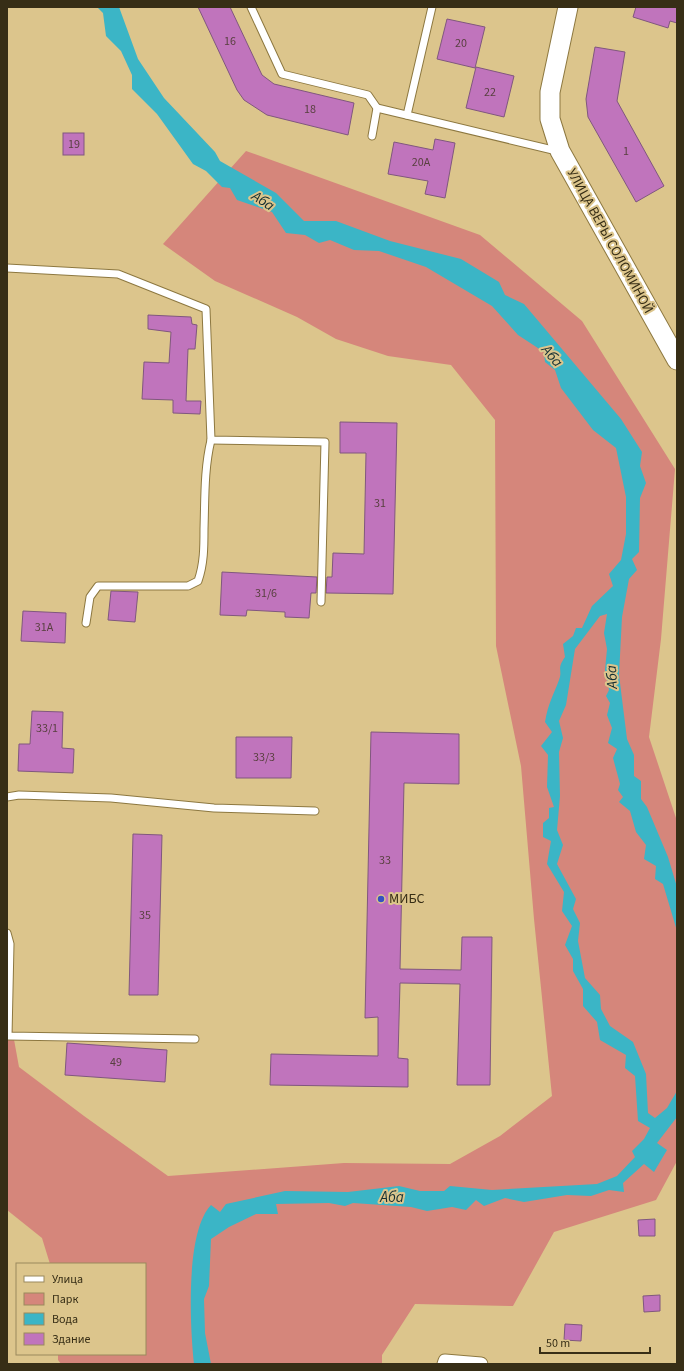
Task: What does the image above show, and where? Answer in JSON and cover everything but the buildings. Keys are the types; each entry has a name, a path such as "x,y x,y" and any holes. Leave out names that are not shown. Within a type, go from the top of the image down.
{"street":[{"name":"УЛИЦА ВЕРЫ СОЛОМИНОЙ","path":"568,7 550,92 550,120 560,152 677,360"},
{"path":"444,1364 445,1361 481,1364"}],"lane":[{"path":"251,7 282,74 368,95 377,108 560,152"},
{"path":"407,115 432,7"},
{"path":"372,136 377,108"},
{"path":"7,268 118,274 206,309 210,440 205,461 203,554 202,570 198,581 188,586 98,586 90,597 86,623"},
{"path":"210,440 325,442 321,602"},
{"path":"7,797 19,795 111,798 214,808 316,811"},
{"path":"7,933 10,944 8,1036 195,1039"}],"green space":[{"path":"246,151 480,235 582,321 675,469 661,639 649,737 677,821 677,1161 656,1200 554,1232 513,1306 415,1304 382,1355 382,1364 61,1364 58,1360 58,1355 146,1355 146,1263 50,1263 42,1238 7,1210 7,1001 19,1067 168,1176 344,1163 450,1164 500,1136 552,1096 534,919 521,766 496,646 495,420 451,365 388,356 336,339 297,317 215,281 163,244"}],"water":[{"name":"Аба","path":"97,7 119,7 138,59 164,98 215,152 220,161 276,193 304,221 336,221 390,241 461,259 499,282 505,295 524,304 621,419 642,452 640,466 646,483 640,498 639,552 632,559 637,570 629,579 622,617 619,675 627,739 634,755 634,776 641,781 641,799 647,807 668,857 677,887 677,931 663,884 655,879 656,866 644,859 646,845 636,832 630,811 619,802 623,797 618,790 620,784 613,758 617,749 608,743 612,728 607,715 610,703 606,696 609,690 605,670 607,649 604,633 607,614 600,616 575,649 566,705 559,721 563,738 559,752 560,796 557,830 563,845 557,864 576,899 573,909 580,923 578,941 585,978 600,995 601,1009 610,1026 633,1042 646,1074 648,1113 655,1118 667,1108 677,1091 677,1117 657,1143 667,1150 654,1172 644,1164 623,1183 624,1192 609,1190 591,1196 567,1195 524,1202 505,1198 484,1206 476,1200 466,1210 452,1207 427,1211 411,1207 353,1203 345,1206 329,1203 276,1204 278,1214 256,1214 229,1227 211,1239 209,1286 204,1299 205,1333 211,1364 194,1364 191,1327 191,1281 197,1236 203,1218 211,1205 220,1212 226,1204 285,1191 348,1192 399,1186 420,1191 444,1191 450,1186 492,1190 597,1184 617,1176 635,1157 632,1151 644,1139 650,1128 638,1121 635,1076 625,1068 626,1055 600,1040 597,1022 583,1006 583,989 573,971 573,959 565,945 572,926 562,911 564,892 547,864 551,841 543,837 543,823 549,818 549,808 554,807 547,787 548,755 541,746 552,732 545,722 549,705 559,680 560,667 565,657 563,644 573,636 576,628 582,628 592,606 613,586 609,574 621,560 626,534 626,497 616,448 593,430 561,388 555,370 545,362 544,352 518,335 492,306 426,267 379,251 354,250 330,240 319,243 305,235 286,233 272,212 237,200 230,188 222,187 206,171 193,164 157,114 132,89 132,75 121,51 106,36 103,13"}],"place":[{"name":"МИБС","path":"381,899"}]}
